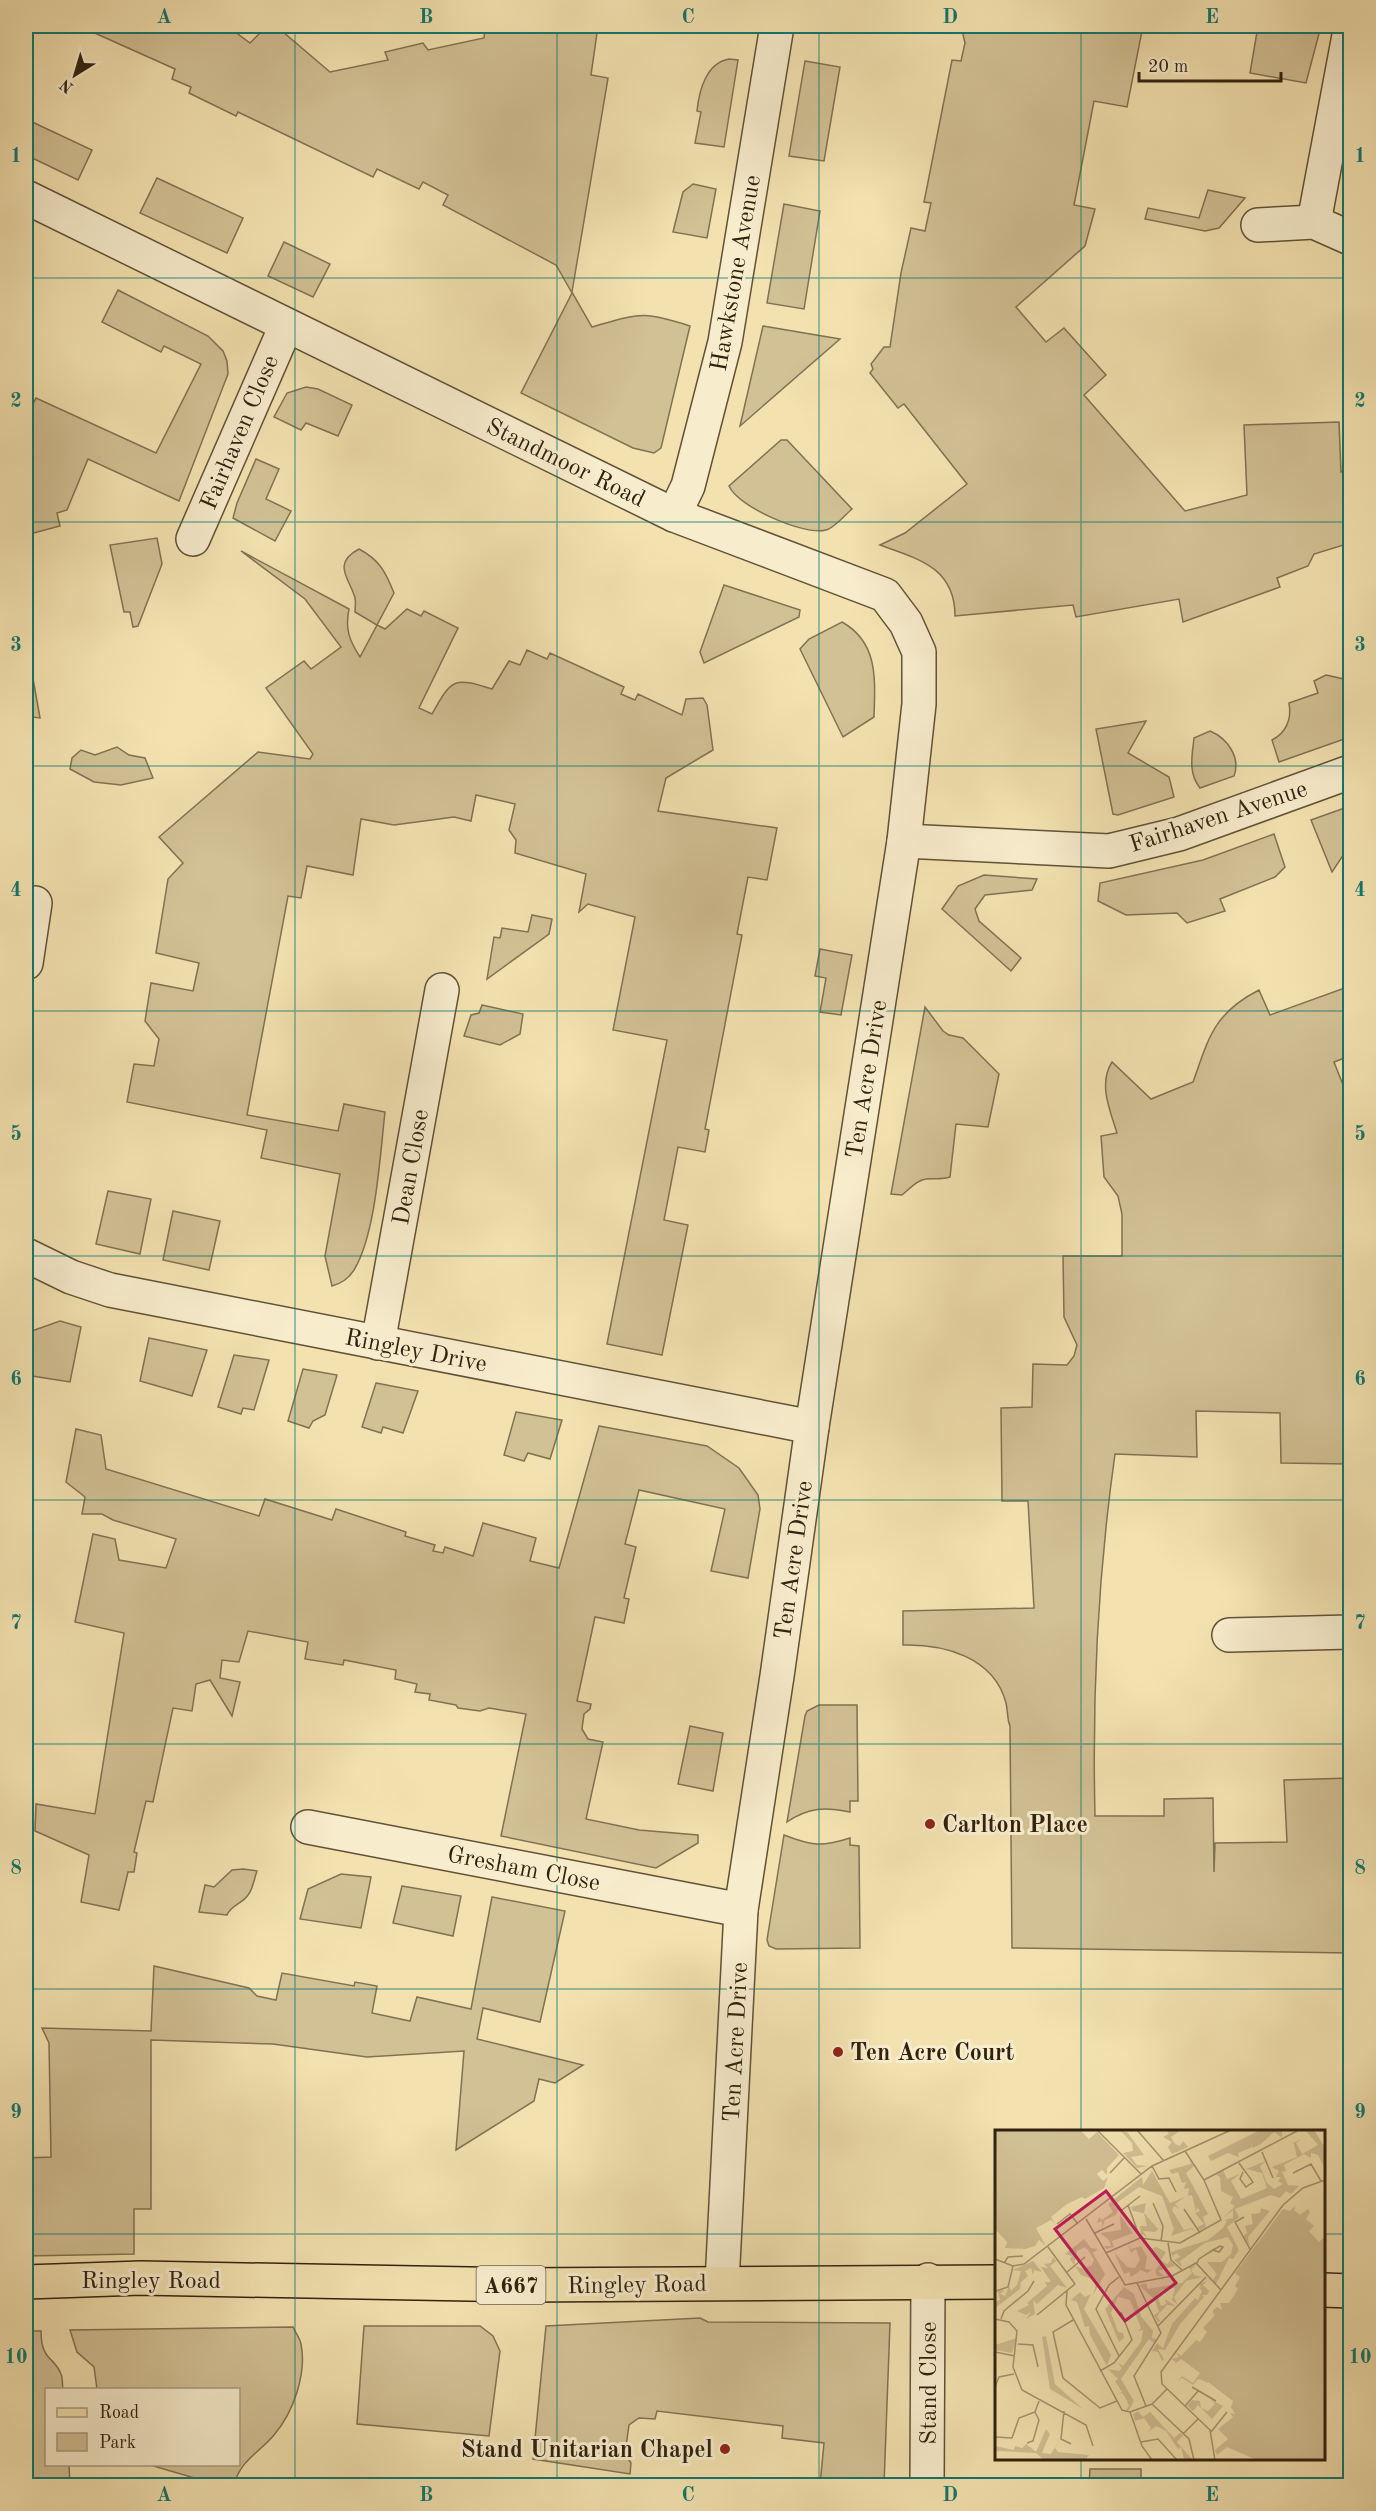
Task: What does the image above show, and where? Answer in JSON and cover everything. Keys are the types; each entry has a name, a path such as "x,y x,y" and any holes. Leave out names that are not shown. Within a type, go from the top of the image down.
{"main road":[{"name":"Ringley Road","path":"26,2282 141,2278 519,2285 928,2280 995,2282"},
{"path":"1325,2290 1350,2291"}],"street":[{"name":"Hawkstone Avenue","path":"674,515 688,486 725,342 777,26"},
{"path":"1314,222 1350,30"},
{"name":"Standmoor Road","path":"26,197 674,515 885,595 906,623 919,652 919,694 904,841"},
{"path":"1258,225 1314,222 1350,238"},
{"name":"Fairhaven Close","path":"193,539 286,326"},
{"name":"Fairhaven Avenue","path":"904,841 1109,851 1179,834 1350,772"},
{"name":"Ten Acre Drive","path":"722,2283 741,1910 812,1427 904,841"},
{"path":"26,954 35,903"},
{"name":"Dean Close","path":"378,1343 441,990"},
{"name":"Ringley Drive","path":"27,1260 110,1290 812,1427"},
{"path":"1229,1635 1350,1632"},
{"name":"Gresham Close","path":"308,1827 741,1910"},
{"name":"Stand Close","path":"927,2486 928,2280"}],"green space":[{"path":"79,26 227,26 250,43 267,26 276,26 330,72 388,60 385,52 423,43 428,50 484,38 485,26 598,26 591,75 608,78 572,292 592,327 640,316 661,318 690,326 661,448 654,453 633,448 521,393 572,293 556,265 443,205 448,195 423,182 419,189 377,169 373,177 238,112 236,116 189,93 191,87 172,79 175,69"},
{"path":"961,26 1143,26 1127,107 1094,101 1074,205 1095,209 1085,246 1016,307 1046,342 1064,328 1106,375 1084,395 1185,511 1247,495 1244,425 1339,422 1341,472 1350,471 1350,543 1314,554 1308,566 1277,578 1280,587 1183,622 1179,599 1076,617 1073,605 955,616 949,587 942,576 921,561 880,545 905,533 967,484 904,404 898,408 870,373 873,369 871,364 884,347 890,347 901,273 911,228 925,231 931,203 924,202 952,60 961,61 965,43"},
{"path":"1258,26 1321,26 1306,83 1250,73"},
{"path":"729,59 738,60 724,147 695,143 701,112 697,111 705,79 715,66"},
{"path":"805,61 840,67 824,161 789,156"},
{"path":"26,119 92,150 78,180 26,155"},
{"path":"157,178 243,218 227,253 140,213"},
{"path":"693,184 716,189 707,238 673,232 683,192"},
{"path":"1208,190 1245,198 1219,228 1205,231 1145,219 1148,208 1199,218"},
{"path":"784,204 820,211 804,309 767,303"},
{"path":"284,242 330,264 313,297 268,276"},
{"path":"118,290 208,336 223,351 228,374 179,501 88,459 67,510 57,513 60,526 26,535 26,400 33,404 36,398 156,453 201,364 164,346 161,352 102,322"},
{"path":"763,326 840,339 740,426"},
{"path":"306,387 318,389 352,405 338,436 306,423 301,430 274,417 287,393"},
{"path":"781,440 787,440 852,509 829,529 816,531 803,529 773,518 745,503 729,486"},
{"path":"256,459 279,469 266,499 291,511 275,541 233,518"},
{"path":"157,538 162,564 138,626 133,627 130,612 124,612 110,545"},
{"path":"359,549 381,568 394,593 377,625 355,612 355,598 345,572 346,560"},
{"path":"241,551 349,609 347,623 349,634 360,657 377,625 385,629 407,609 421,616 424,611 458,628 419,708 432,714 444,693 455,684 462,682 492,689 509,661 520,665 527,650 547,659 550,653 624,687 621,694 635,700 638,694 682,715 686,699 703,698 707,705 713,750 666,778 658,811 777,828 767,880 748,877 737,934 742,935 705,1129 709,1130 705,1152 678,1147 664,1220 688,1225 662,1355 607,1344 667,1040 613,1030 635,917 588,904 579,912 586,874 515,853 516,840 509,830 515,804 476,795 471,821 454,817 394,825 361,819 353,875 307,866 301,898 288,896 247,1115 338,1131 344,1104 385,1112 376,1194 367,1236 354,1270 339,1284 332,1286 325,1256 340,1174 261,1158 267,1130 127,1102 134,1064 154,1066 159,1039 145,1021 151,983 193,991 199,963 156,953 168,879 183,863 159,837 258,752 310,759 313,754 266,688 304,661 311,669 341,647 305,599"},
{"path":"724,585 800,610 799,617 704,663 700,652"},
{"path":"842,622 863,640 869,652 875,690 874,717 843,737 800,649 809,639"},
{"path":"26,639 40,718 32,717 26,747"},
{"path":"1326,675 1348,680 1350,684 1350,737 1279,762 1272,740 1281,734 1287,725 1290,715 1289,703 1318,693 1314,681"},
{"path":"1146,721 1128,753 1169,777 1174,797 1118,815 1113,814 1096,729"},
{"path":"1210,731 1227,743 1234,755 1236,769 1234,776 1200,788 1192,770 1194,738"},
{"path":"117,747 129,755 145,758 153,778 121,785 94,782 70,769 72,758 81,750 95,755"},
{"path":"1350,806 1350,845 1332,872 1311,820"},
{"path":"1274,834 1285,867 1275,877 1220,899 1225,911 1187,923 1177,913 1126,915 1098,901 1100,883 1203,860"},
{"path":"984,875 1037,879 1032,890 985,895 975,909 979,921 1021,958 1011,971 942,909 958,886"},
{"path":"532,915 552,919 549,934 487,979 494,937 500,938 502,928 528,932"},
{"path":"820,949 852,955 841,1015 820,1012 826,978 815,976"},
{"path":"1350,986 1350,1056 1334,1062 1347,1095 1350,1094 1350,1464 1281,1463 1280,1413 1196,1411 1197,1457 1115,1454 1100,1589 1094,1771 1095,1816 1164,1816 1164,1799 1213,1798 1214,1872 1215,1843 1287,1842 1284,1780 1350,1778 1350,1953 1012,1948 1010,1726 1006,1703 1000,1687 991,1674 965,1656 935,1647 903,1645 903,1611 1034,1608 1028,1501 1002,1501 1001,1408 1032,1407 1033,1364 1067,1365 1074,1356 1077,1345 1064,1317 1063,1256 1122,1256 1122,1214 1118,1196 1104,1177 1101,1136 1117,1133 1106,1088 1108,1070 1112,1062 1151,1099 1193,1082 1215,1028 1232,1008 1259,990 1270,1015"},
{"path":"482,1005 523,1014 520,1034 500,1045 464,1036 471,1015 479,1013"},
{"path":"925,1007 943,1031 963,1038 999,1074 988,1127 956,1124 950,1177 922,1180 902,1195 891,1194"},
{"path":"108,1191 151,1199 140,1254 96,1244"},
{"path":"173,1211 220,1221 209,1270 163,1260"},
{"path":"60,1321 81,1327 70,1382 26,1375 26,1333"},
{"path":"149,1338 207,1350 192,1396 140,1381"},
{"path":"234,1355 269,1360 254,1410 243,1408 241,1414 218,1407"},
{"path":"303,1369 337,1375 325,1415 313,1421 309,1428 288,1421"},
{"path":"376,1383 418,1391 403,1433 383,1427 381,1433 362,1427"},
{"path":"516,1412 562,1420 550,1459 528,1453 524,1461 504,1455"},
{"path":"599,1426 707,1446 739,1468 758,1495 760,1509 748,1578 711,1571 725,1509 639,1490 625,1544 636,1547 624,1598 629,1599 624,1623 595,1617 577,1701 591,1704 590,1709 584,1714 582,1729 588,1739 603,1742 586,1819 639,1830 698,1835 698,1843 656,1868 501,1836 526,1714 489,1708 480,1711 458,1708 456,1705 429,1700 430,1694 415,1692 417,1684 395,1679 396,1670 344,1660 343,1665 305,1659 308,1642 248,1631 239,1662 222,1660 220,1678 240,1682 232,1716 210,1680 196,1684 192,1711 173,1708 153,1802 146,1801 134,1852 137,1853 134,1872 128,1872 119,1910 81,1902 89,1855 35,1831 36,1804 95,1814 124,1633 75,1622 93,1534 115,1539 119,1560 166,1568 176,1539 113,1520 102,1514 82,1514 85,1497 66,1482 76,1429 101,1435 106,1469 259,1516 265,1499 332,1520 336,1509 406,1532 405,1536 435,1545 433,1551 443,1553 445,1547 473,1556 483,1523 536,1538 530,1561 559,1568"},
{"path":"819,1705 857,1705 858,1801 850,1801 850,1812 833,1809 810,1811 787,1822 805,1716 807,1711"},
{"path":"690,1726 723,1733 713,1791 678,1784"},
{"path":"784,1835 817,1844 850,1838 850,1845 859,1846 860,1948 776,1949 769,1946 767,1940"},
{"path":"232,1870 257,1871 246,1898 231,1909 227,1915 199,1912 205,1885 214,1887"},
{"path":"341,1874 371,1877 361,1928 300,1919 308,1889"},
{"path":"402,1886 461,1896 453,1936 393,1923"},
{"path":"492,1897 565,1911 540,2022 483,2008 477,2039 583,2065 555,2083 539,2079 534,2101 456,2150 464,2051 367,2057 273,2044 151,2040 151,2209 134,2209 134,2254 26,2256 26,2158 51,2157 49,2043 42,2028 151,2031 154,1966 249,1988 257,1996 276,2000 282,1973 354,1986 355,1982 377,1986 372,2013 410,2021 417,1997 471,2009"},
{"path":"700,2318 708,2322 890,2323 884,2485 820,2485 824,2443 782,2438 783,2426 657,2411 655,2419 639,2418 629,2425 625,2454 631,2463 630,2474 533,2459 546,2326"},
{"path":"364,2326 480,2326 493,2336 500,2351 489,2436 357,2424"},
{"path":"293,2327 300,2342 302,2356 297,2393 281,2426 240,2470 234,2486 206,2485 205,2481 153,2466 240,2466 240,2388 97,2388 94,2367 77,2352 70,2330"},
{"path":"26,2331 41,2331 43,2348 62,2376 63,2388 45,2388 45,2466 69,2466 70,2485 33,2485 26,2470"},
{"path":"1090,2469 1141,2469 1141,2485 1089,2485"}],"place":[{"name":"Carlton Place","path":"930,1824"},
{"name":"Ten Acre Court","path":"838,2052"},
{"name":"Stand Unitarian Chapel","path":"725,2449"}]}
